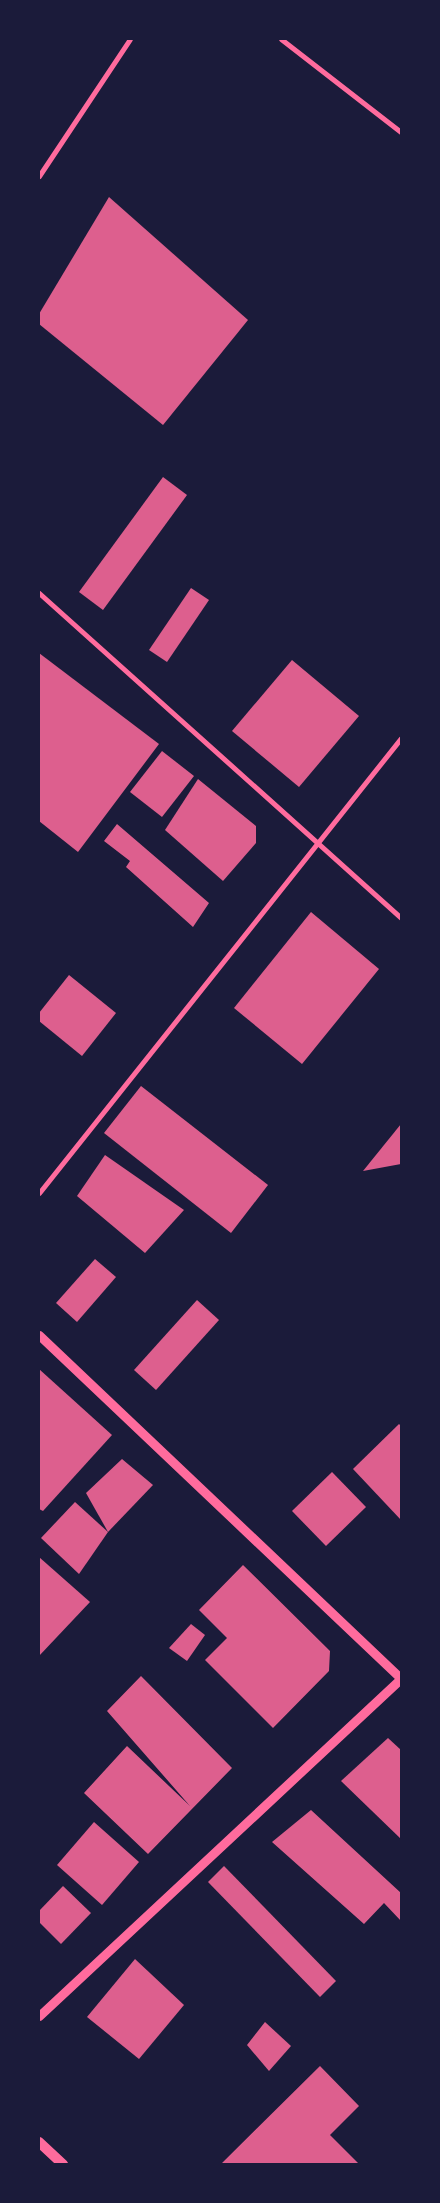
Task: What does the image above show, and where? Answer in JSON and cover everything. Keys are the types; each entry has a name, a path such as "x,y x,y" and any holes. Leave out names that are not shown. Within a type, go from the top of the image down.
{"main road":[{"path":"39,2142 63,2164"}],"street":[{"path":"39,176 130,39"},
{"path":"281,39 401,132"},
{"path":"39,593 320,841 401,918"},
{"path":"39,1193 401,738"},
{"path":"39,1335 401,1678 39,2016"}],"building":[{"path":"109,197 248,320 163,425 39,324 39,314"},
{"path":"163,477 187,495 103,610 79,592"},
{"path":"191,588 209,600 167,662 149,650"},
{"path":"39,653 159,744 78,852 39,821"},
{"path":"292,660 359,716 299,787 232,731"},
{"path":"162,751 194,776 162,817 130,792"},
{"path":"198,779 256,826 256,843 223,881 165,830"},
{"path":"117,824 209,903 193,927 126,867 130,861 104,841"},
{"path":"311,912 379,969 302,1064 234,1008"},
{"path":"69,975 116,1013 82,1056 39,1021 39,1013"},
{"path":"141,1086 268,1185 231,1233 104,1133"},
{"path":"401,1124 401,1164 363,1171"},
{"path":"105,1155 184,1210 145,1253 77,1196"},
{"path":"95,1259 116,1277 77,1322 56,1303"},
{"path":"197,1300 219,1320 156,1390 134,1370"},
{"path":"39,1369 112,1435 43,1511 39,1509"},
{"path":"399,1424 401,1426 401,1520 353,1469"},
{"path":"122,1459 153,1485 108,1532 86,1493"},
{"path":"332,1472 366,1507 326,1546 292,1511"},
{"path":"75,1502 108,1532 79,1574 41,1538"},
{"path":"39,1557 90,1602 39,1656"},
{"path":"243,1565 330,1651 329,1671 273,1728 205,1660 227,1638 199,1610"},
{"path":"191,1624 205,1635 187,1661 169,1648"},
{"path":"141,1676 232,1768 148,1854 84,1793 127,1746 190,1806 107,1711"},
{"path":"388,1738 401,1750 401,1839 341,1781"},
{"path":"311,1810 401,1893 401,1921 384,1903 364,1924 272,1842"},
{"path":"94,1822 139,1862 102,1905 57,1865"},
{"path":"224,1866 336,1981 320,1997 208,1882"},
{"path":"63,1886 91,1913 61,1944 39,1922 39,1911"},
{"path":"135,1959 184,2005 139,2059 87,2017"},
{"path":"265,2022 291,2046 269,2071 247,2045"},
{"path":"320,2066 359,2106 330,2135 359,2164 221,2164"}]}
